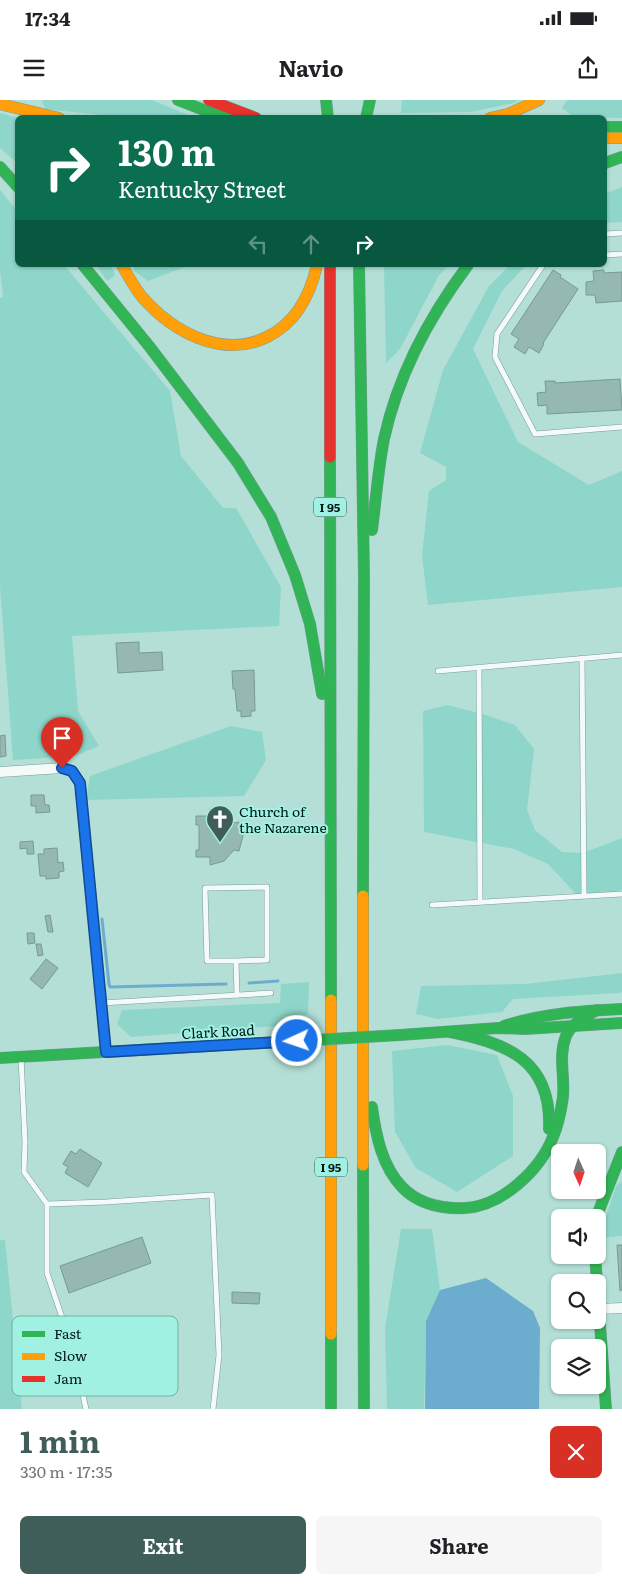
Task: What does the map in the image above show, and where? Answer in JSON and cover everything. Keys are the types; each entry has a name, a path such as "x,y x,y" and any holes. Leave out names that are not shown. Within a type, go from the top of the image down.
{"main road":[{"path":"178,100 220,115"},
{"path":"210,100 247,115"},
{"path":"326,100 328,115"},
{"path":"329,115 331,100"},
{"path":"358,115 359,100"},
{"path":"367,115 370,100"},
{"path":"504,115 540,100"},
{"path":"0,104 46,115"},
{"path":"607,127 622,127"},
{"path":"607,138 622,138"},
{"path":"607,162 622,158"},
{"path":"0,167 15,184"},
{"path":"86,267 149,346 238,463 271,517 295,575 310,624 330,750"},
{"path":"123,267 141,296 169,322 200,340 216,346 231,347 253,344 268,338 292,321 309,293 316,267"},
{"name":"I 95","path":"330,267 331,1409"},
{"name":"I 95","path":"359,267 364,577 362,1058 364,1409"},
{"path":"364,577 384,439 403,377 425,331 447,294 467,267"},
{"name":"Clark Road","path":"498,1028 520,1019 538,1015 622,1009"},
{"path":"362,1058 374,1125 383,1158 397,1182 415,1198 439,1208 482,1206 497,1199 512,1188 540,1159 556,1132 563,1094 563,1045 566,1036 572,1026 597,1010"},
{"name":"Clark Road","path":"0,1058 498,1028 525,1029 622,1023"},
{"path":"450,1032 480,1038 497,1044 517,1054 534,1070 546,1091 550,1118 540,1159"},
{"path":"600,1209 622,1152"},
{"path":"600,1329 606,1409"}],"street":[{"path":"0,772 62,768 72,771 80,783 106,1052"},
{"path":"606,1309 622,1308"}],"lane":[{"path":"607,234 622,233"},
{"path":"607,255 622,254"},
{"path":"542,267 497,334 495,357 535,434 622,427"},
{"path":"438,671 622,655"},
{"path":"582,658 584,896"},
{"path":"479,667 480,902"},
{"path":"267,887 267,960 236,960 207,961 205,888 267,887"},
{"path":"432,905 622,894"},
{"path":"236,960 237,995"},
{"path":"101,1003 272,994"},
{"path":"21,1056 25,1142 24,1172 47,1204 47,1274 61,1316"},
{"path":"47,1204 212,1195 219,1355 213,1409"},
{"path":"83,1396 86,1409"}],"path":[{"path":"588,296 595,371"},
{"path":"570,304 588,302"},
{"path":"508,337 504,346 519,375 622,370"}],"green space":[{"path":"42,100 152,100 188,115 101,115 45,109"},
{"path":"402,100 519,100 514,103 471,112 401,113"},
{"path":"567,100 622,100 622,118 607,118 607,115 571,115 562,108"},
{"path":"0,113 15,117 15,161 0,148"},
{"path":"622,187 622,222 607,223 607,193"},
{"path":"0,190 15,209 15,267 66,267 170,391 181,456 223,508 236,508 281,587 279,626 72,636 78,711 99,746 75,756 13,760 0,586 0,298 3,297 0,270"},
{"path":"97,267 112,267 115,275 107,281"},
{"path":"134,267 185,267 148,281 134,271"},
{"path":"384,267 447,267 439,275 400,349 386,363"},
{"path":"508,267 524,267 502,291 473,349 518,442 589,485 622,471 622,587 428,605 422,556 429,491 446,480 446,467 420,453 443,370 489,286"},
{"path":"447,705 515,725 534,749 527,810 535,830 562,852 583,853 622,838 622,890 600,897 576,894 548,864 514,849 424,832 423,711"},
{"path":"231,726 262,732 266,760 244,796 86,800 90,776"},
{"path":"622,973 622,992 620,993 513,999 502,1012 438,1019 416,1014 421,986 525,984"},
{"path":"309,982 308,1014 278,1026 131,1037 117,1024 122,1010 280,1003 281,984"},
{"path":"447,1045 497,1055 513,1096 513,1156 457,1192 416,1168 395,1132 392,1051"},
{"path":"622,1181 622,1236 606,1237 606,1217 616,1186"},
{"path":"401,1229 432,1229 440,1290 426,1321 424,1409 387,1409 385,1328"},
{"path":"0,1240 5,1240 13,1316 12,1396 21,1396 22,1409 0,1409"}],"water":[{"path":"486,1278 533,1311 540,1328 539,1409 425,1409 426,1321 440,1290"}],"building":[{"path":"553,270 578,289 543,343 539,353 529,347 525,354 514,347 519,339 511,334"},
{"path":"604,270 604,273 622,272 622,301 596,303 595,295 586,295 586,282 594,281 593,271"},
{"path":"620,379 622,410 547,414 547,405 538,406 537,393 546,392 545,381 555,381 555,383"},
{"path":"139,642 139,653 162,652 163,670 118,673 116,643"},
{"path":"254,670 255,711 251,711 251,716 241,717 241,711 237,711 232,671"},
{"path":"5,735 6,756 0,757 0,736"},
{"path":"31,795 44,795 45,805 49,805 50,812 36,813 36,806 31,806"},
{"name":"Church of the Nazarene","path":"210,809 224,812 235,823 239,822 243,836 239,851 234,850 224,861 210,865 210,857 196,857 196,850 199,850 199,825 196,825 196,816 210,816"},
{"path":"33,841 34,854 27,854 27,848 20,849 20,842"},
{"path":"57,848 58,863 63,862 64,871 59,872 59,878 46,879 46,876 40,876 38,854 44,854 44,849"},
{"path":"50,915 53,932 48,932 45,916"},
{"path":"27,933 34,933 35,943 28,944"},
{"path":"36,944 41,944 43,955 38,956"},
{"path":"46,959 58,968 42,989 30,979"},
{"path":"80,1149 102,1163 88,1187 65,1173 68,1167 63,1164 71,1151 76,1154"},
{"path":"142,1237 151,1263 69,1293 60,1266"},
{"path":"617,1245 622,1245 622,1290 620,1291"},
{"path":"232,1292 260,1293 259,1304 232,1303"}],"waterway":[{"path":"102,919 110,987 226,984"},
{"path":"249,983 278,981"}],"traffic: fast":[{"path":"178,100 221,115"},
{"path":"326,100 328,115"},
{"path":"367,115 370,100"},
{"path":"607,127 622,127"},
{"path":"607,162 622,157"},
{"path":"0,167 15,184"},
{"path":"85,267 149,346 238,463 271,517 295,575 310,624 322,694"},
{"path":"359,267 364,577 363,896"},
{"path":"372,530 384,439 398,392 406,370 428,326 467,267"},
{"path":"330,457 331,1000"},
{"path":"504,1026 548,1015 622,1009"},
{"path":"372,1107 378,1140 389,1170 409,1193 423,1202 448,1208 479,1206 493,1201 518,1184 539,1162 547,1149 560,1117 563,1097 562,1051 566,1036 575,1024 597,1010"},
{"path":"400,1035 498,1028 525,1029 622,1023"},
{"path":"450,1032 490,1042 522,1059 534,1071 543,1087 548,1106 549,1129"},
{"path":"297,1041 400,1035"},
{"path":"0,1058 297,1041"},
{"path":"600,1209 622,1152"},
{"path":"363,1165 364,1409"},
{"path":"596,1264 596,1274"},
{"path":"600,1329 606,1409"},
{"path":"331,1334 331,1409"}],"traffic: slow":[{"path":"504,115 539,100"},
{"path":"0,104 46,115"},
{"path":"607,138 622,138"},
{"path":"123,267 142,297 168,321 183,331 199,338 233,345 250,343 267,337 286,324 306,298 316,267"},
{"path":"363,896 363,1165"},
{"path":"331,1000 331,1334"}],"traffic: jam":[{"path":"209,100 248,115"},
{"path":"330,267 330,457"}],"place":[{"name":"Church of the Nazarene","path":"220,843"}],"route":[{"path":"62,768 72,771 80,783 106,1052 297,1041"}]}
